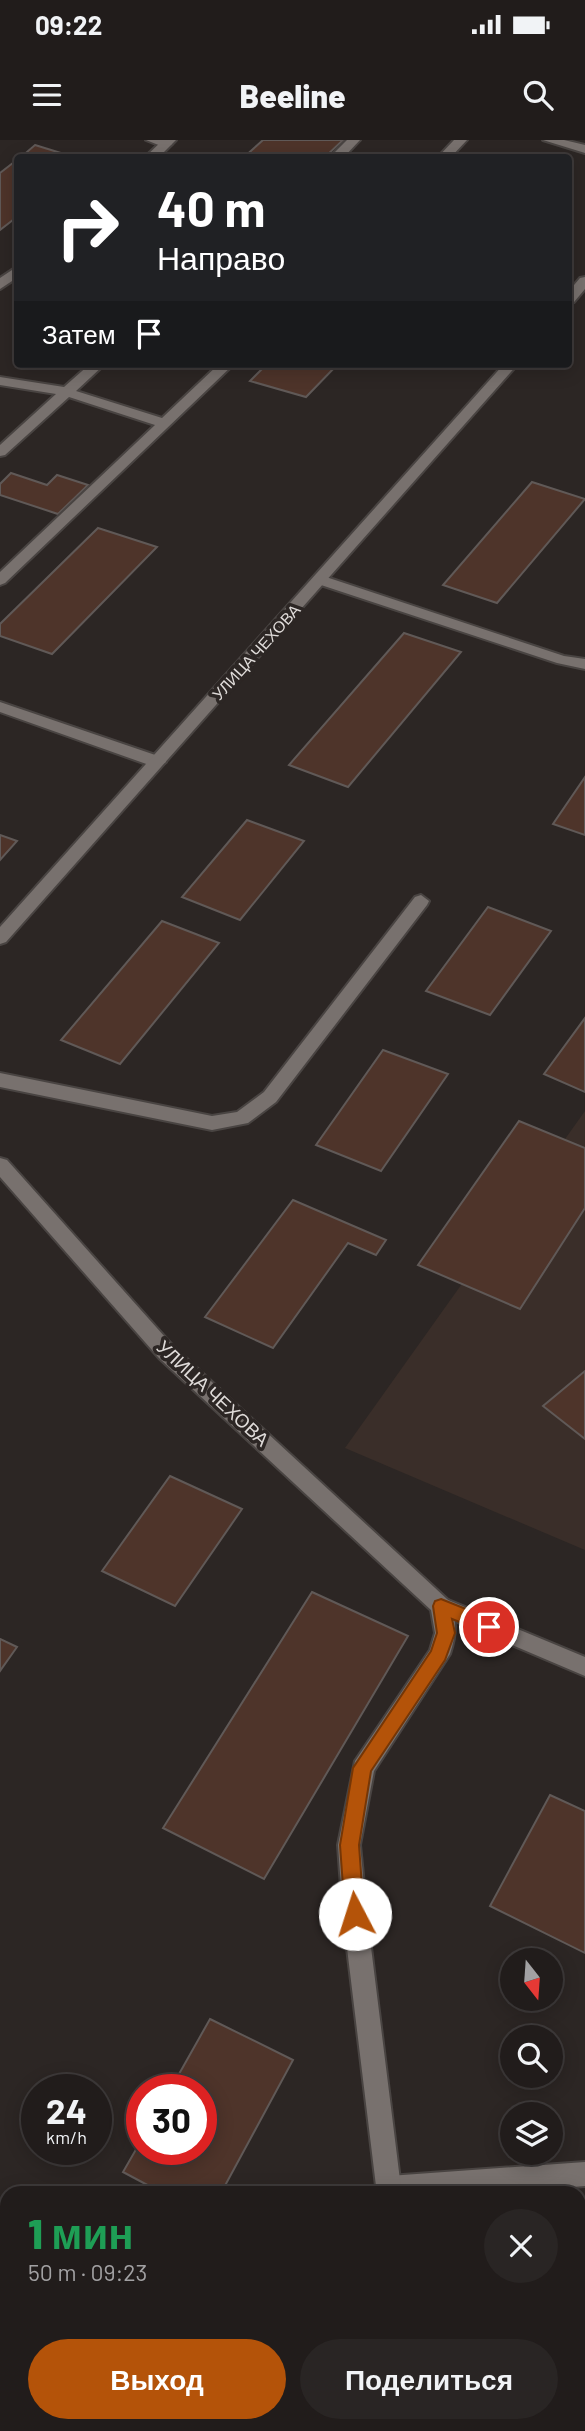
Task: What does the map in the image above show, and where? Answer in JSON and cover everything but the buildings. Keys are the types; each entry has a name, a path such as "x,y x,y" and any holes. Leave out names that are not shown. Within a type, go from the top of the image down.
{"street":[{"path":"152,140 168,142"},
{"path":"338,154 354,140"},
{"path":"447,154 461,140"},
{"path":"549,140 585,149"},
{"path":"154,154 168,142"},
{"path":"0,285 14,273"},
{"path":"572,296 585,281"},
{"path":"0,452 93,368"},
{"path":"0,580 223,368"},
{"name":"УЛИЦА ЧЕХОВА","path":"0,938 507,368"},
{"path":"0,381 66,392 165,424"},
{"path":"320,580 562,660 585,664"},
{"path":"0,707 158,762"},
{"path":"0,1080 212,1123 242,1118 270,1097 421,901"},
{"name":"УЛИЦА ЧЕХОВА","path":"0,1165 166,1352 441,1606 585,1667"},
{"path":"387,2186 349,1845 363,1768 439,1654 446,1633 441,1606"},
{"path":"436,2186 585,2174"}],"shaded area":[{"path":"585,1111 585,1550 345,1448"}],"route":[{"path":"355,1914 349,1845 363,1768 439,1654 446,1633 441,1606 489,1627"}]}
